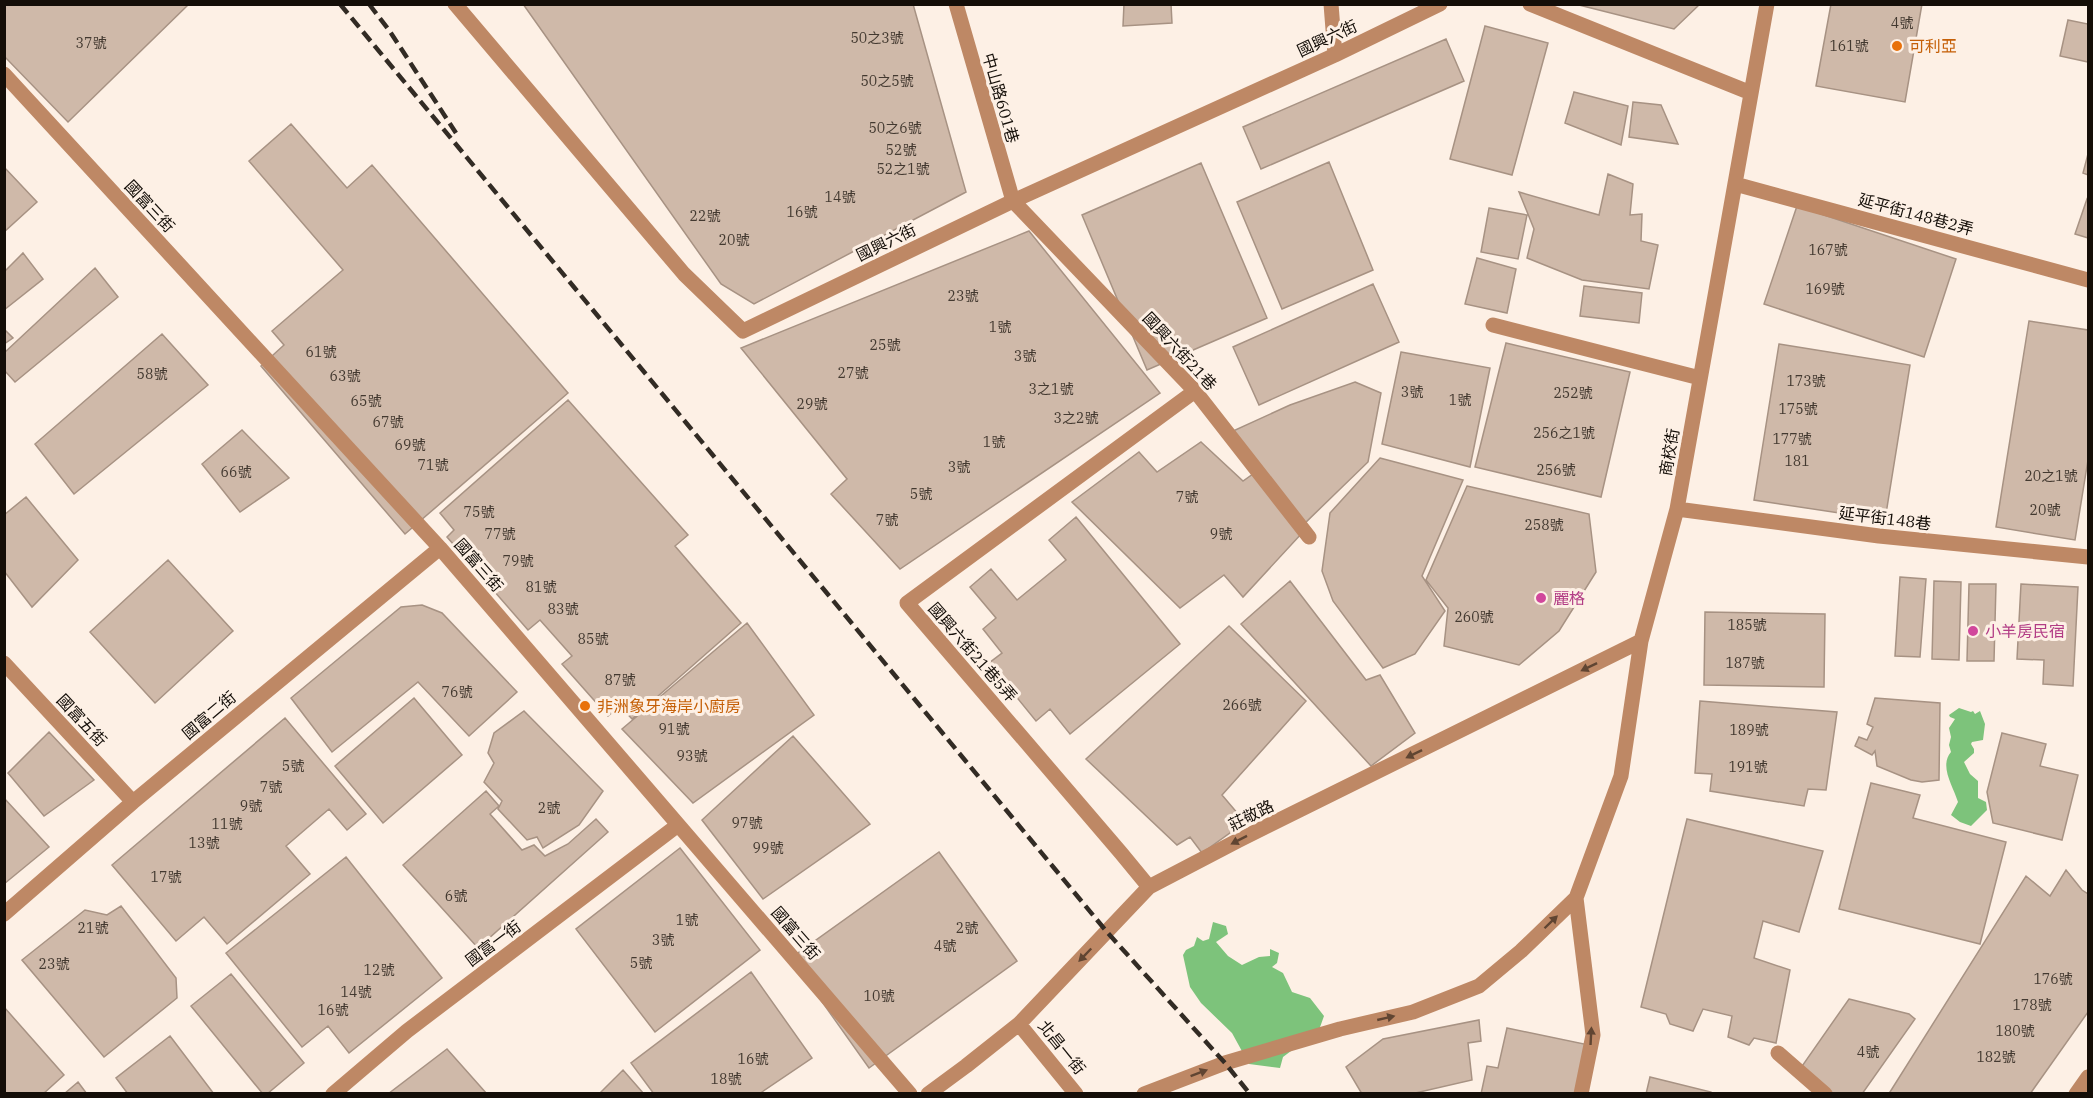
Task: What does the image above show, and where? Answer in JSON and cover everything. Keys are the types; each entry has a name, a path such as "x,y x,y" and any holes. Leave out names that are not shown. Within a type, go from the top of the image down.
{"street":[{"name":"國興六街","path":"455,4 684,274 743,331 1013,201 1335,55 1440,4"},
{"name":"中山路601巷","path":"956,4 1013,201"},
{"path":"1330,4 1335,55"},
{"path":"1530,4 1751,93"},
{"name":"商校街","path":"1576,898 1621,776 1641,641 1677,509 1767,4"},
{"name":"國富三街","path":"4,74 440,548 910,1094"},
{"name":"延平街148巷2弄","path":"1735,184 2088,280"},
{"name":"國興六街21巷","path":"1013,201 1195,391 1309,537"},
{"path":"1493,325 1700,378"},
{"name":"國興六街21巷5弄","path":"1149,887 907,603 1195,391"},
{"name":"延平街148巷","path":"1677,509 1879,536 2088,558"},
{"name":"國富二街","path":"4,914 133,801 440,548"},
{"name":"莊敬路","path":"928,1094 1019,1024 1149,887 1641,641"},
{"name":"國富五街","path":"4,663 133,801"},
{"name":"國富一街","path":"333,1094 407,1031 678,825"},
{"path":"1144,1094 1236,1059 1340,1029 1413,1012 1479,986 1521,951 1576,898"},
{"path":"1576,898 1593,1035 1581,1094"},
{"name":"北昌一街","path":"1019,1024 1076,1094"},
{"path":"1778,1053 1825,1094"},
{"path":"2076,1094 2088,1077"}],"green space":[{"path":"1959,708 1973,711 1975,714 1980,711 1985,724 1983,740 1972,742 1974,753 1964,762 1970,774 1978,781 1978,798 1986,802 1987,810 1971,826 1951,815 1958,802 1950,783 1946,763 1951,752 1949,728 1955,719 1949,715"},
{"path":"1213,922 1226,926 1228,934 1216,942 1228,956 1242,965 1259,957 1270,956 1270,949 1279,953 1277,963 1272,967 1283,973 1292,992 1310,998 1324,1016 1319,1030 1283,1057 1280,1068 1249,1064 1232,1033 1201,1003 1190,987 1183,955 1186,950 1194,946 1197,937 1203,941 1209,939"}],"building":[{"path":"4,4 189,4 68,122 4,56"},
{"path":"523,4 913,4 966,192 754,304 721,284"},
{"path":"1124,4 1171,4 1172,23 1123,26"},
{"path":"1575,4 1700,4 1674,29"},
{"path":"1831,4 1922,4 1905,102 1816,86"},
{"path":"2068,20 2088,24 2088,62 2060,56"},
{"path":"1485,26 1548,43 1512,175 1450,159"},
{"path":"1446,39 1464,81 1261,169 1243,127"},
{"path":"1574,92 1628,106 1621,145 1565,123"},
{"path":"1633,102 1661,105 1678,144 1629,137"},
{"path":"291,124 347,188 372,165 568,393 405,534 261,366 284,345 272,331 343,270 249,161"},
{"path":"2088,154 2088,175 2083,173"},
{"path":"1329,162 1373,270 1282,309 1237,202"},
{"path":"1201,163 1267,318 1147,370 1082,215"},
{"path":"4,167 37,202 4,232"},
{"path":"1608,174 1633,184 1630,215 1642,214 1641,241 1658,245 1649,289 1582,280 1527,258 1534,229 1519,192 1599,215"},
{"path":"2088,200 2088,238 2075,234"},
{"path":"1797,206 1956,259 1924,357 1764,304"},
{"path":"1489,208 1527,215 1518,259 1481,252"},
{"path":"1029,231 1160,393 900,569 831,494 847,479 741,348"},
{"path":"23,253 43,279 4,310 4,272"},
{"path":"1477,258 1516,269 1507,313 1465,304"},
{"path":"95,268 118,297 15,382 4,370 4,353"},
{"path":"1373,284 1399,342 1259,405 1233,347"},
{"path":"1584,286 1642,293 1639,323 1580,316"},
{"path":"2029,321 2088,330 2088,460 2075,540 1996,527"},
{"path":"4,329 13,338 4,344"},
{"path":"162,334 208,385 74,494 35,444"},
{"path":"1506,343 1630,372 1601,497 1475,467"},
{"path":"1779,344 1910,365 1885,520 1754,500"},
{"path":"1401,352 1490,368 1470,467 1382,444"},
{"path":"1355,382 1381,393 1368,462 1304,524 1233,431 1290,405"},
{"path":"568,400 688,535 675,546 741,623 632,719 620,706 608,716 562,664 572,656 540,620 528,630 447,537 454,530 440,513"},
{"path":"242,430 289,478 240,512 202,464"},
{"path":"1201,442 1243,481 1253,474 1303,532 1243,597 1224,575 1180,608 1072,502 1139,452 1157,472"},
{"path":"1380,458 1463,480 1422,576 1445,611 1415,654 1383,668 1333,601 1322,571 1330,513"},
{"path":"1467,486 1589,514 1596,572 1559,631 1519,665 1444,646 1448,608 1426,580"},
{"path":"26,497 78,560 32,607 4,571 4,515"},
{"path":"1076,517 1180,644 1070,734 1050,709 1036,721 989,663 1002,653 983,629 996,618 970,587 991,569 1017,600 1066,560 1049,540"},
{"path":"168,560 233,631 155,703 90,632"},
{"path":"1900,577 1926,579 1920,657 1895,656"},
{"path":"1290,581 1366,680 1380,675 1415,733 1371,766 1241,624"},
{"path":"1934,581 1961,582 1959,660 1932,659"},
{"path":"1969,584 1996,584 1994,661 1967,661"},
{"path":"2021,584 2078,587 2073,686 2043,684 2044,660 2017,659"},
{"path":"422,605 442,613 517,692 469,736 418,682 332,752 291,698 401,607"},
{"path":"1705,612 1825,614 1824,687 1704,685"},
{"path":"747,623 814,715 693,803 622,729"},
{"path":"1229,626 1306,701 1222,795 1245,822 1202,853 1190,837 1177,845 1086,759"},
{"path":"414,698 462,755 383,823 335,766"},
{"path":"1875,698 1940,703 1939,780 1922,782 1911,780 1877,766 1875,751 1872,755 1855,746 1859,737 1867,740 1873,727 1867,724"},
{"path":"1700,701 1837,712 1826,790 1808,789 1804,806 1710,791 1712,774 1695,773"},
{"path":"524,711 603,791 579,825 543,848 537,837 527,840 498,809 502,801 484,782 494,763 488,753 494,733"},
{"path":"285,718 366,814 347,830 329,809 286,846 310,874 227,944 204,917 176,941 112,865"},
{"path":"49,732 94,780 44,816 8,773"},
{"path":"2002,733 2046,744 2040,766 2078,775 2062,840 1993,823 1987,792"},
{"path":"793,736 870,824 763,899 702,820"},
{"path":"1871,783 1920,795 1913,818 2006,842 1980,944 1839,909"},
{"path":"486,791 499,806 490,814 522,850 534,845 545,856 568,844 596,819 608,832 478,948 403,865"},
{"path":"4,798 49,847 4,884"},
{"path":"1687,819 1823,851 1799,932 1763,921 1754,958 1790,970 1776,1043 1754,1038 1749,1045 1728,1037 1732,1016 1703,1009 1693,1031 1670,1024 1666,1014 1641,1007"},
{"path":"680,848 760,950 655,1032 576,929"},
{"path":"939,852 1017,961 869,1068 791,958"},
{"path":"346,857 442,978 349,1053 328,1026 302,1047 226,953"},
{"path":"2066,870 2088,894 2088,1012 2030,1094 1892,1094 1890,1092 2026,876 2050,896"},
{"path":"121,906 176,978 177,998 104,1057 22,960 85,910 107,915"},
{"path":"751,972 812,1058 759,1094 654,1094 631,1063"},
{"path":"231,974 304,1063 267,1094 263,1094 191,1006"},
{"path":"1849,999 1909,1014 1915,1019 1862,1094 1834,1094 1800,1069"},
{"path":"4,1007 64,1075 43,1094 4,1094"},
{"path":"1479,1020 1481,1041 1468,1043 1472,1080 1411,1094 1362,1094 1346,1067 1383,1039"},
{"path":"1507,1028 1589,1045 1578,1094 1481,1094 1487,1066 1498,1068"},
{"path":"170,1036 214,1094 128,1094 116,1078"},
{"path":"447,1049 487,1094 388,1094"},
{"path":"623,1070 644,1094 599,1094"},
{"path":"1650,1077 1711,1092 1711,1094 1646,1094"},
{"path":"78,1082 87,1094 64,1094"}],"railway":[{"path":"340,4 1107,932 1250,1094"},
{"path":"369,4 389,30 456,133"}],"place":[{"name":"可利亞","path":"1897,46"},
{"name":"麗格","path":"1541,598"},
{"name":"小羊房民宿","path":"1973,631"},
{"name":"非洲象牙海岸小廚房","path":"585,706"}]}
